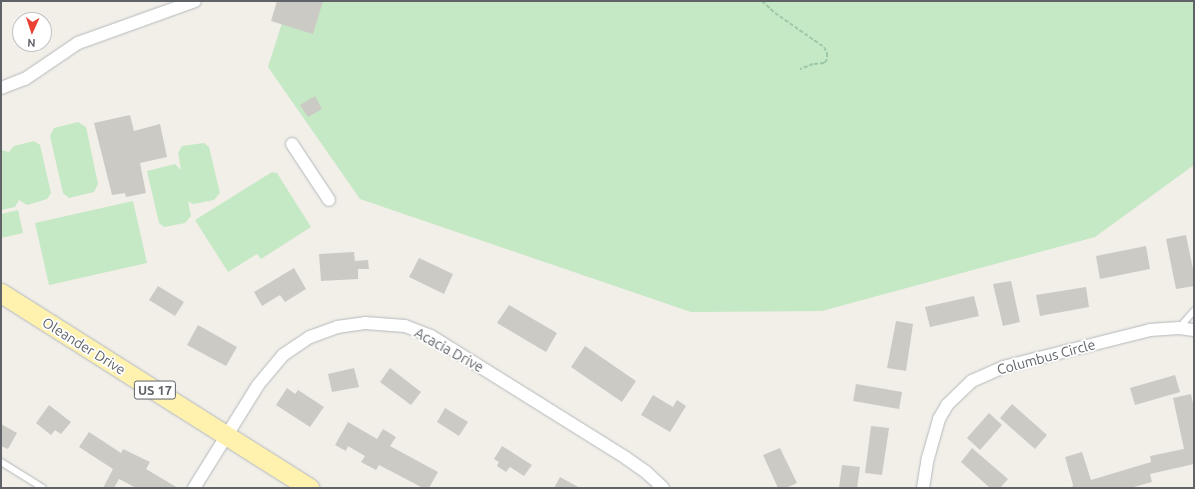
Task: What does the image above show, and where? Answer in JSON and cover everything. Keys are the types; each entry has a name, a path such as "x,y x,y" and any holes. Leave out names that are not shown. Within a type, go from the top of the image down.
{"main road":[{"name":"Oleander Drive","path":"1,293 309,488"}],"street":[{"path":"1,88 25,80 78,43 195,1"},
{"path":"292,144 329,200"},
{"name":"Acacia Drive","path":"194,488 270,369 283,355 299,343 324,331 365,322 391,324 418,331 451,348 626,458 646,472 663,488"},
{"name":"Columbus Circle","path":"923,488 928,458 939,420 947,405 972,381 1003,367 1150,330 1179,328 1194,330"}],"lane":[{"path":"1179,328 1194,311"},
{"path":"1,462 43,488"}],"path":[{"path":"762,1 781,17 824,47 827,53 827,60 824,63 813,64 800,69"}],"green space":[{"path":"289,1 1194,1 1194,165 1095,237 822,311 691,312 360,199 268,67"},
{"path":"78,122 86,127 98,184 94,192 69,198 63,193 50,136 54,128"},
{"path":"34,141 40,145 51,193 47,199 27,205 19,200 15,207 1,210 1,150 9,152 14,146"},
{"path":"204,143 209,147 220,193 214,200 193,204 188,201 191,216 185,223 164,227 159,223 147,171 175,164 181,170 178,153 182,146"},
{"path":"272,172 277,173 311,227 261,259 257,254 228,272 195,220"},
{"path":"133,201 147,263 49,285 35,223"},
{"path":"18,210 23,233 1,238 1,214"}],"building":[{"path":"277,1 323,1 313,34 271,21"},
{"path":"315,96 322,109 308,117 300,105"},
{"path":"130,115 134,131 160,124 167,157 140,163 146,193 126,197 125,193 112,195 94,123"},
{"path":"1186,235 1194,274 1194,286 1176,289 1166,239"},
{"path":"1146,246 1150,269 1100,279 1096,256"},
{"path":"354,252 355,261 368,260 369,269 358,269 358,279 321,281 319,254"},
{"path":"419,258 453,274 444,294 409,277"},
{"path":"294,268 306,289 285,302 280,295 262,306 254,292"},
{"path":"1011,281 1020,322 1003,326 993,284"},
{"path":"158,286 184,302 175,316 149,300"},
{"path":"1086,287 1089,307 1040,316 1036,295"},
{"path":"974,296 979,316 930,327 925,307"},
{"path":"509,305 557,333 546,352 497,323"},
{"path":"896,321 913,324 906,371 887,368"},
{"path":"198,325 237,347 226,366 187,345"},
{"path":"585,346 636,381 622,402 571,367"},
{"path":"354,368 359,387 332,392 328,374"},
{"path":"390,368 421,392 411,405 380,382"},
{"path":"1175,375 1180,392 1135,405 1130,388"},
{"path":"856,384 902,392 899,409 853,401"},
{"path":"287,388 295,394 298,390 324,407 310,427 276,405"},
{"path":"1191,394 1194,408 1194,464 1150,474 1152,482 1130,488 1072,488 1073,485 1065,457 1082,452 1091,480 1151,462 1150,456 1184,449 1173,398"},
{"path":"653,395 673,407 677,400 686,406 670,432 641,415"},
{"path":"1012,404 1047,435 1035,449 1000,418"},
{"path":"49,405 71,422 61,434 55,430 51,435 36,423"},
{"path":"445,408 468,422 459,436 437,422"},
{"path":"989,413 1002,425 980,450 967,438"},
{"path":"348,422 377,439 383,429 396,437 390,446 438,472 429,488 423,488 379,465 376,470 361,462 365,456 348,446 346,451 335,445"},
{"path":"1,424 17,433 8,449 1,446"},
{"path":"871,426 889,428 882,475 865,473"},
{"path":"89,432 121,453 123,449 150,462 146,469 178,488 136,488 119,479 114,488 103,488 113,469 79,447"},
{"path":"502,446 532,465 524,476 510,467 506,472 497,466 499,462 494,459"},
{"path":"780,448 797,483 786,488 778,488 763,455"},
{"path":"972,448 1008,479 1000,488 990,488 961,462"},
{"path":"842,465 860,467 857,488 839,488"},
{"path":"560,477 580,488 554,488"}]}
